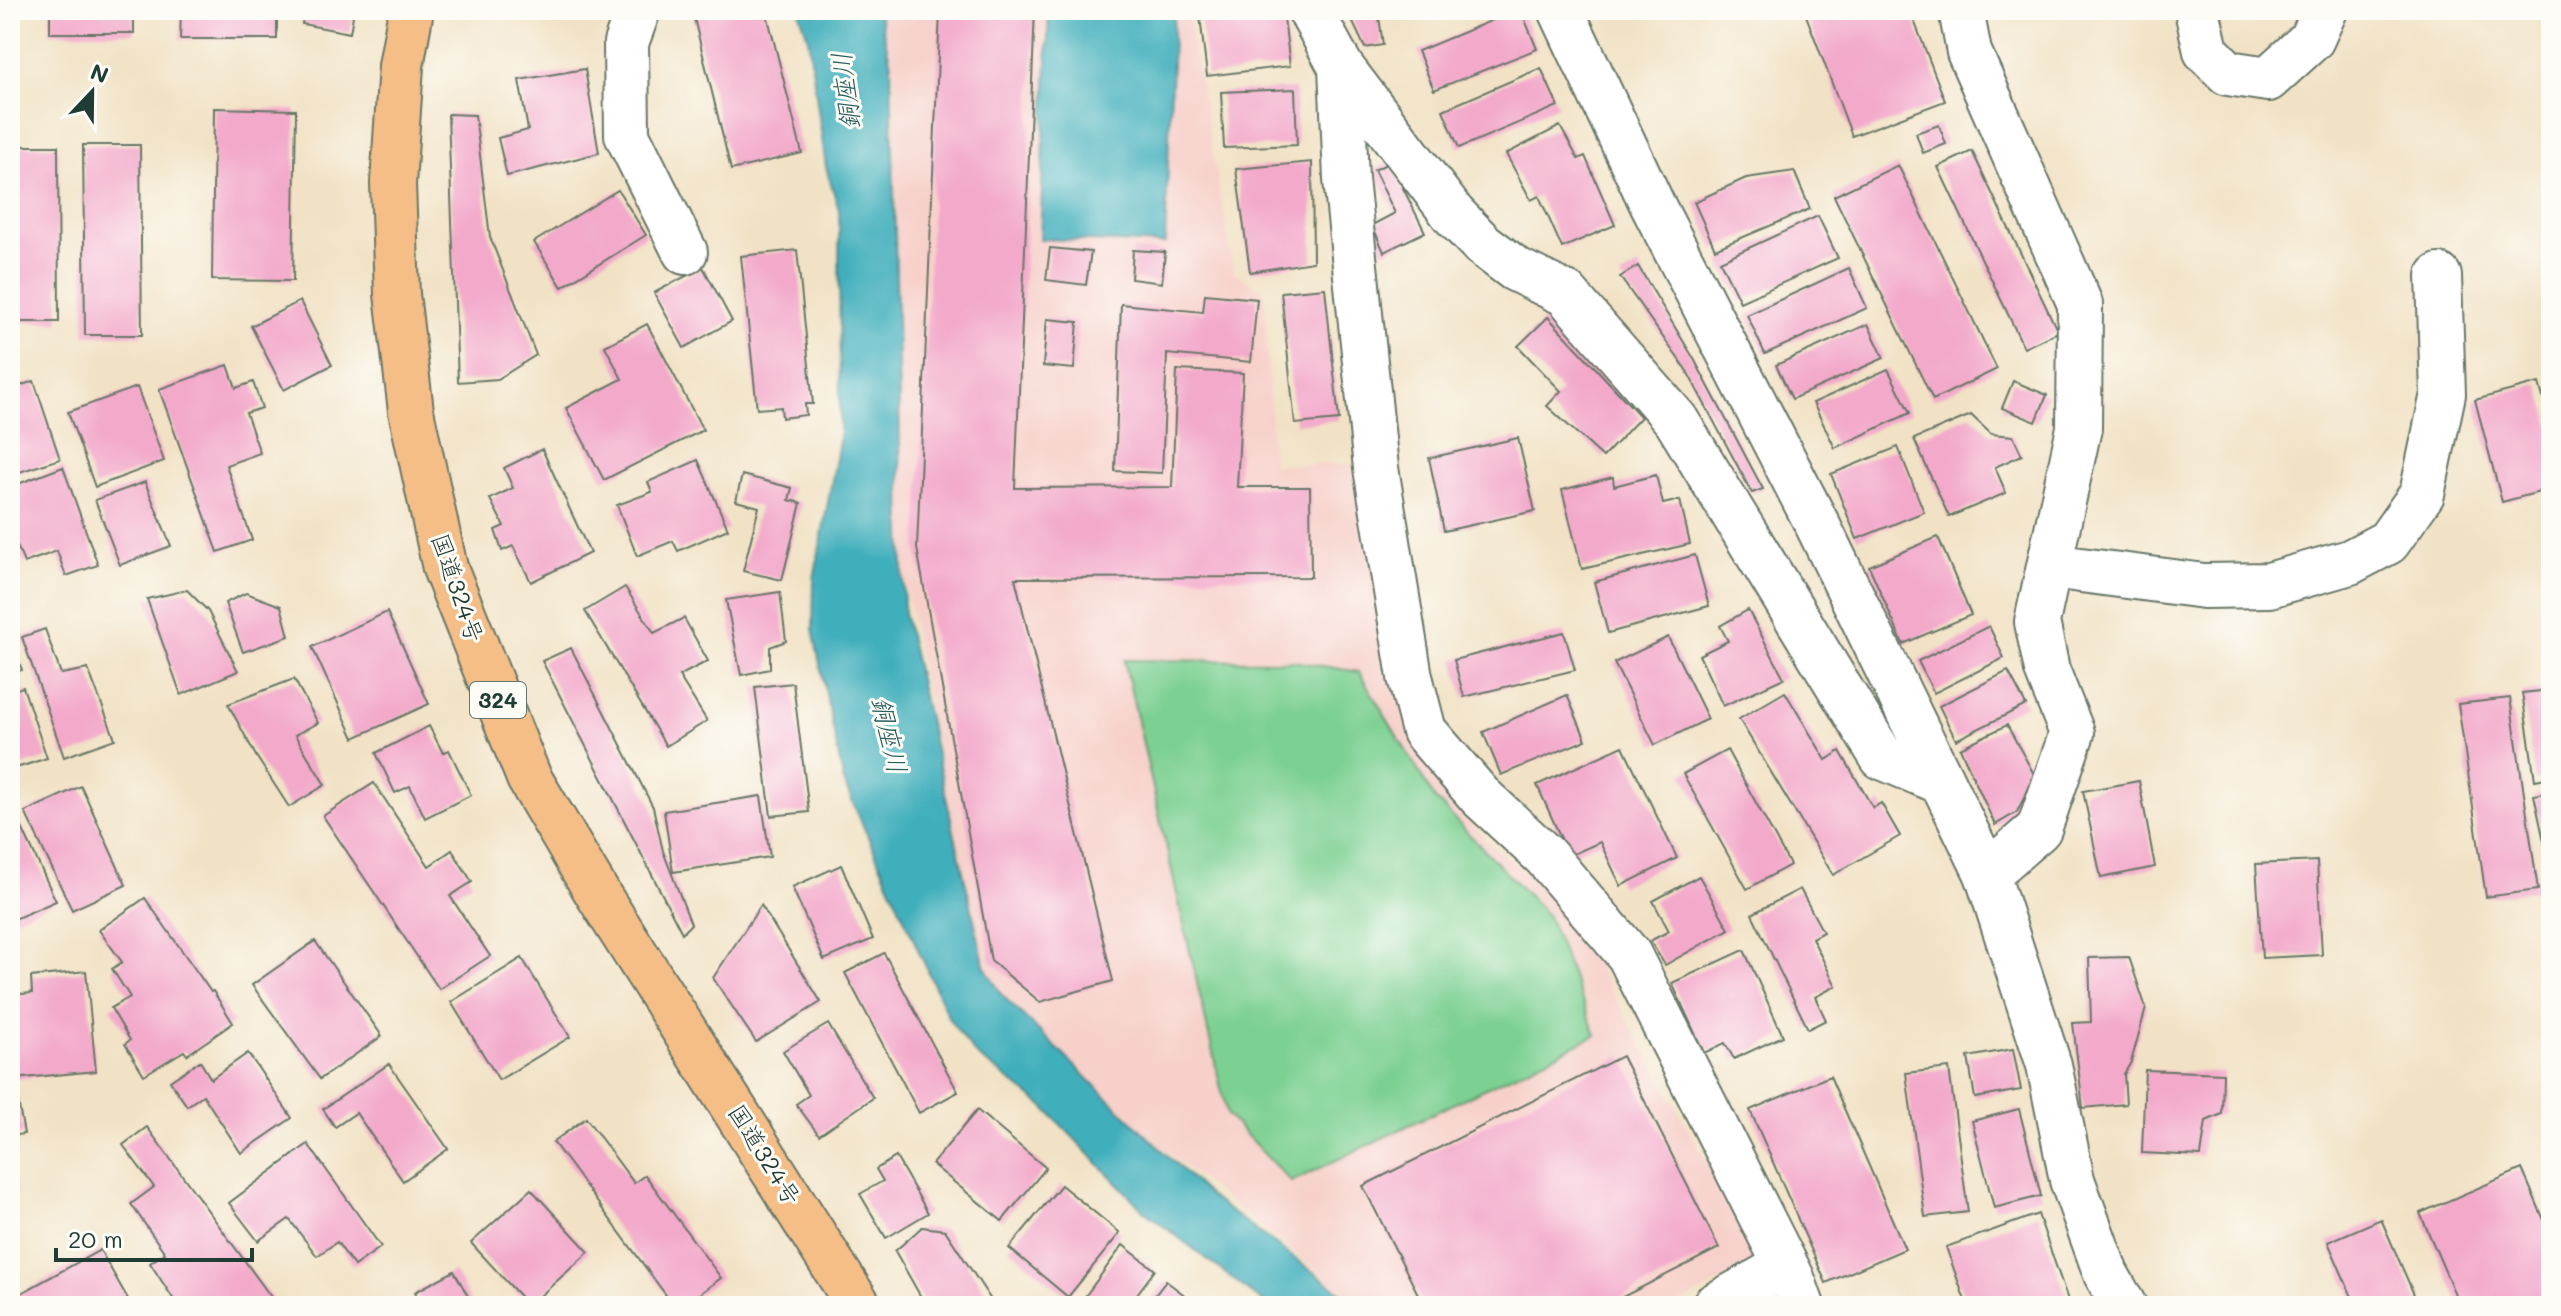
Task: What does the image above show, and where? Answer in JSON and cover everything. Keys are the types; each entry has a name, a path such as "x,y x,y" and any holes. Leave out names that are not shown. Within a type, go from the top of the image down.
{"highway":[{"name":"国道324号","path":"411,10 401,66 393,184 397,294 411,411 445,568 529,778 599,896 859,1306"}],"street":[{"path":"638,10 626,43 627,135 685,252"},
{"path":"1310,10 1341,67 1463,224 1482,244 1515,269 1566,294 1676,420 1882,757 1941,782"},
{"path":"1561,10 1652,204 1818,526 1987,874 2049,1065 2072,1180 2106,1274 2124,1306"},
{"path":"1961,10 1969,52 2080,304 2079,428 2037,622 2047,670 2072,733 2039,829 1987,874"},
{"path":"2197,10 2206,51 2228,73 2268,79 2312,39 2325,10"},
{"path":"1341,67 1346,179 1376,468 1410,677 1424,731 1480,796 1545,856 1629,955 1785,1266 1802,1306"},
{"path":"2050,566 2204,586 2269,585 2350,562 2388,542 2422,494 2443,394 2439,276"},
{"path":"1714,1306 1785,1266"}],"shaded area":[{"path":"877,10 1187,10 1234,272 1264,292 1273,465 1353,464 1404,720 1486,841 1563,903 1760,1259 1676,1306 1360,1306 1137,1128 980,971 900,558 894,78"}],"green space":[{"path":"1124,660 1293,661 1359,672 1435,799 1548,916 1596,1035 1291,1182 1227,1115"}],"water":[{"name":"銅座川","path":"799,10 878,10 891,64 904,613 985,967 1002,995 1209,1196 1360,1306 1268,1306 1144,1211 1043,1106 975,1054 949,1019 844,783 813,630 814,579 840,436 839,210 826,167 808,38"},
{"path":"1049,10 1174,10 1165,244 1040,239"}],"building":[{"path":"10,10 17,10 17,48 10,48"},
{"path":"50,10 134,10 134,33 50,33"},
{"path":"181,10 277,10 277,39 180,39"},
{"path":"304,10 354,10 350,33 302,24"},
{"path":"692,10 766,10 802,153 731,170"},
{"path":"940,10 1035,10 1015,488 1172,487 1177,370 1243,373 1237,487 1310,487 1311,577 1015,578 1113,981 1040,1002 991,961 917,548"},
{"path":"1248,10 1283,10 1290,66 1207,76 1200,16"},
{"path":"1347,10 1378,10 1383,45 1365,48"},
{"path":"1521,10 1537,49 1434,90 1418,51"},
{"path":"1804,10 1888,10 1889,13 1910,10 1945,101 1852,136"},
{"path":"1541,68 1558,106 1459,148 1443,110"},
{"path":"585,69 599,153 507,176 498,138 528,130 519,80"},
{"path":"1295,89 1297,145 1224,148 1221,92"},
{"path":"214,108 296,110 293,281 212,280"},
{"path":"448,114 475,115 490,237 536,355 498,379 458,382"},
{"path":"1939,125 1946,144 1923,153 1916,133"},
{"path":"1560,126 1578,159 1585,156 1615,225 1562,248 1539,196 1531,200 1506,154"},
{"path":"83,145 140,145 142,335 85,335"},
{"path":"10,146 58,146 59,322 10,322"},
{"path":"1972,151 2058,332 2024,348 1938,167"},
{"path":"1312,162 1313,262 1250,272 1236,169"},
{"path":"1390,162 1425,232 1384,252 1372,225 1395,213 1374,170"},
{"path":"1898,165 1997,369 1933,400 1834,196"},
{"path":"1794,171 1810,209 1715,249 1694,202 1746,178"},
{"path":"618,190 646,235 562,287 534,242"},
{"path":"1818,216 1838,258 1740,302 1720,261"},
{"path":"1050,248 1091,252 1086,285 1046,280"},
{"path":"797,250 813,404 805,404 806,415 782,418 781,407 757,409 741,256"},
{"path":"1133,250 1165,252 1162,283 1131,279"},
{"path":"1638,266 1694,359 1763,489 1752,493 1687,371 1620,277"},
{"path":"703,267 732,321 684,348 654,293"},
{"path":"1849,268 1867,308 1765,354 1747,315"},
{"path":"1325,288 1339,420 1295,424 1281,292"},
{"path":"1205,294 1257,299 1251,362 1167,354 1162,473 1115,471 1121,304 1203,312"},
{"path":"300,301 332,365 284,390 251,326"},
{"path":"1548,317 1641,417 1603,457 1547,406 1561,391 1518,346"},
{"path":"1047,319 1078,322 1074,369 1043,366"},
{"path":"647,324 703,430 604,480 566,408 622,379 605,346"},
{"path":"1868,324 1884,358 1792,399 1776,365"},
{"path":"228,365 236,388 253,382 262,408 246,413 260,453 226,465 252,540 218,552 159,389"},
{"path":"1888,369 1910,413 1835,448 1813,403"},
{"path":"34,381 60,459 10,475 10,389"},
{"path":"2013,381 2047,395 2036,422 2002,408"},
{"path":"2539,383 2551,427 2551,489 2502,502 2475,400"},
{"path":"137,387 164,461 95,487 68,412"},
{"path":"1971,415 1991,434 2013,436 2022,455 1995,467 2006,493 1949,517 1914,439"},
{"path":"1518,438 1535,511 1444,531 1429,458"},
{"path":"1898,447 1924,512 1857,539 1831,474"},
{"path":"542,449 590,553 531,582 513,546 502,551 495,530 504,526 490,499 513,488 504,468"},
{"path":"698,460 728,529 678,551 673,541 637,556 617,505 652,492 648,482"},
{"path":"63,467 98,565 66,576 57,551 24,563 10,534 10,487"},
{"path":"742,475 792,488 789,500 801,503 782,580 743,571 759,507 736,501"},
{"path":"1656,475 1663,504 1680,500 1690,544 1582,569 1562,490 1613,477 1614,486"},
{"path":"145,482 171,546 120,565 95,500"},
{"path":"1938,537 1971,615 1903,644 1869,566"},
{"path":"1695,555 1709,606 1608,633 1594,582"},
{"path":"625,587 654,633 684,618 708,661 679,676 707,721 666,746 585,611"},
{"path":"187,590 208,611 238,671 181,695 147,599"},
{"path":"780,592 786,641 770,647 770,669 741,675 726,600"},
{"path":"246,593 281,606 289,636 243,652 225,603"},
{"path":"1748,610 1784,678 1723,706 1699,655 1728,641 1720,626"},
{"path":"387,612 429,704 354,738 312,647"},
{"path":"1989,626 2004,658 1934,693 1918,661"},
{"path":"45,629 61,674 88,669 115,739 64,757 22,637"},
{"path":"1564,632 1575,670 1464,697 1454,660"},
{"path":"1668,637 1708,719 1655,745 1614,663"},
{"path":"10,638 22,670 10,674"},
{"path":"571,648 653,807 663,851 691,924 682,933 542,661"},
{"path":"2008,671 2026,705 1956,740 1939,706"},
{"path":"294,679 318,723 295,735 325,785 289,807 256,756 228,704"},
{"path":"793,683 809,812 771,816 755,687"},
{"path":"23,687 47,758 10,770 10,691"},
{"path":"2551,690 2551,777 2535,780 2522,693"},
{"path":"1785,692 1826,760 1840,751 1873,808 1881,803 1900,836 1833,875 1739,719"},
{"path":"1567,695 1586,740 1501,775 1483,732"},
{"path":"2510,698 2538,890 2486,897 2458,704"},
{"path":"2007,725 2035,776 2017,812 1995,825 1960,748"},
{"path":"429,726 443,753 449,750 471,795 425,818 410,786 395,793 376,753"},
{"path":"1623,746 1677,858 1621,886 1600,842 1569,856 1537,785"},
{"path":"1727,750 1790,865 1747,889 1683,774"},
{"path":"2139,781 2155,867 2101,878 2083,791"},
{"path":"374,783 429,866 452,850 472,882 450,896 490,956 439,989 323,816"},
{"path":"81,786 126,885 72,910 25,812"},
{"path":"2551,792 2551,869 2550,869 2534,795"},
{"path":"761,796 770,857 673,872 664,811"},
{"path":"10,802 56,901 10,921"},
{"path":"2317,861 2322,955 2262,958 2256,864"},
{"path":"841,865 873,939 824,960 792,887"},
{"path":"1699,876 1729,929 1665,965 1650,941 1669,931 1653,901"},
{"path":"1800,889 1823,932 1812,938 1836,986 1815,997 1826,1020 1808,1029 1752,914"},
{"path":"145,898 233,1023 187,1055 184,1051 144,1075 125,1044 130,1040 111,1008 130,997 112,969 122,962 99,930"},
{"path":"761,905 821,1002 756,1042 713,978"},
{"path":"315,941 382,1036 320,1079 252,985"},
{"path":"1744,950 1783,1036 1734,1059 1725,1043 1704,1053 1672,983"},
{"path":"884,953 958,1092 919,1113 845,973"},
{"path":"2129,957 2146,1008 2131,1062 2124,1074 2126,1104 2083,1108 2073,1023 2091,1022 2089,958"},
{"path":"522,958 570,1037 499,1080 451,1002"},
{"path":"86,971 96,1071 14,1079 24,1134 10,1136 10,995 32,993 31,977"},
{"path":"828,1024 873,1098 819,1135 796,1104 809,1095 783,1051"},
{"path":"2013,1049 2021,1090 1975,1098 1968,1057"},
{"path":"248,1053 292,1118 241,1153 203,1095 187,1106 170,1081 200,1061 211,1079"},
{"path":"1622,1056 1719,1248 1605,1306 1424,1306 1363,1186"},
{"path":"389,1064 448,1149 403,1181 356,1113 335,1127 323,1109"},
{"path":"1949,1068 1968,1212 1925,1217 1906,1073"},
{"path":"2145,1070 2223,1073 2222,1114 2206,1121 2201,1156 2142,1153"},
{"path":"1830,1076 1905,1249 1826,1283 1750,1110"},
{"path":"2019,1109 2041,1196 1994,1208 1972,1121"},
{"path":"977,1110 1046,1168 1002,1221 932,1164"},
{"path":"586,1118 634,1183 645,1175 721,1278 683,1306 674,1306 553,1142"},
{"path":"147,1127 274,1301 268,1306 178,1306 150,1263 165,1253 131,1204 154,1187 123,1145"},
{"path":"308,1144 381,1247 354,1266 337,1242 317,1256 289,1219 258,1241 229,1203"},
{"path":"896,1157 928,1213 886,1238 860,1194 883,1181 876,1169"},
{"path":"2522,1169 2551,1236 2551,1303 2543,1306 2460,1306 2420,1213"},
{"path":"1061,1185 1120,1233 1068,1297 1009,1248"},
{"path":"531,1189 589,1252 529,1306 471,1243"},
{"path":"2038,1214 2070,1306 1967,1306 1946,1247"},
{"path":"2381,1219 2419,1306 2356,1306 2328,1242"},
{"path":"922,1227 945,1230 995,1306 926,1306 895,1251"},
{"path":"1123,1245 1155,1270 1128,1306 1078,1306"},
{"path":"100,1250 132,1306 22,1306 16,1296"},
{"path":"454,1271 473,1305 423,1306 415,1292"},
{"path":"1166,1281 1199,1306 1147,1306"}]}
